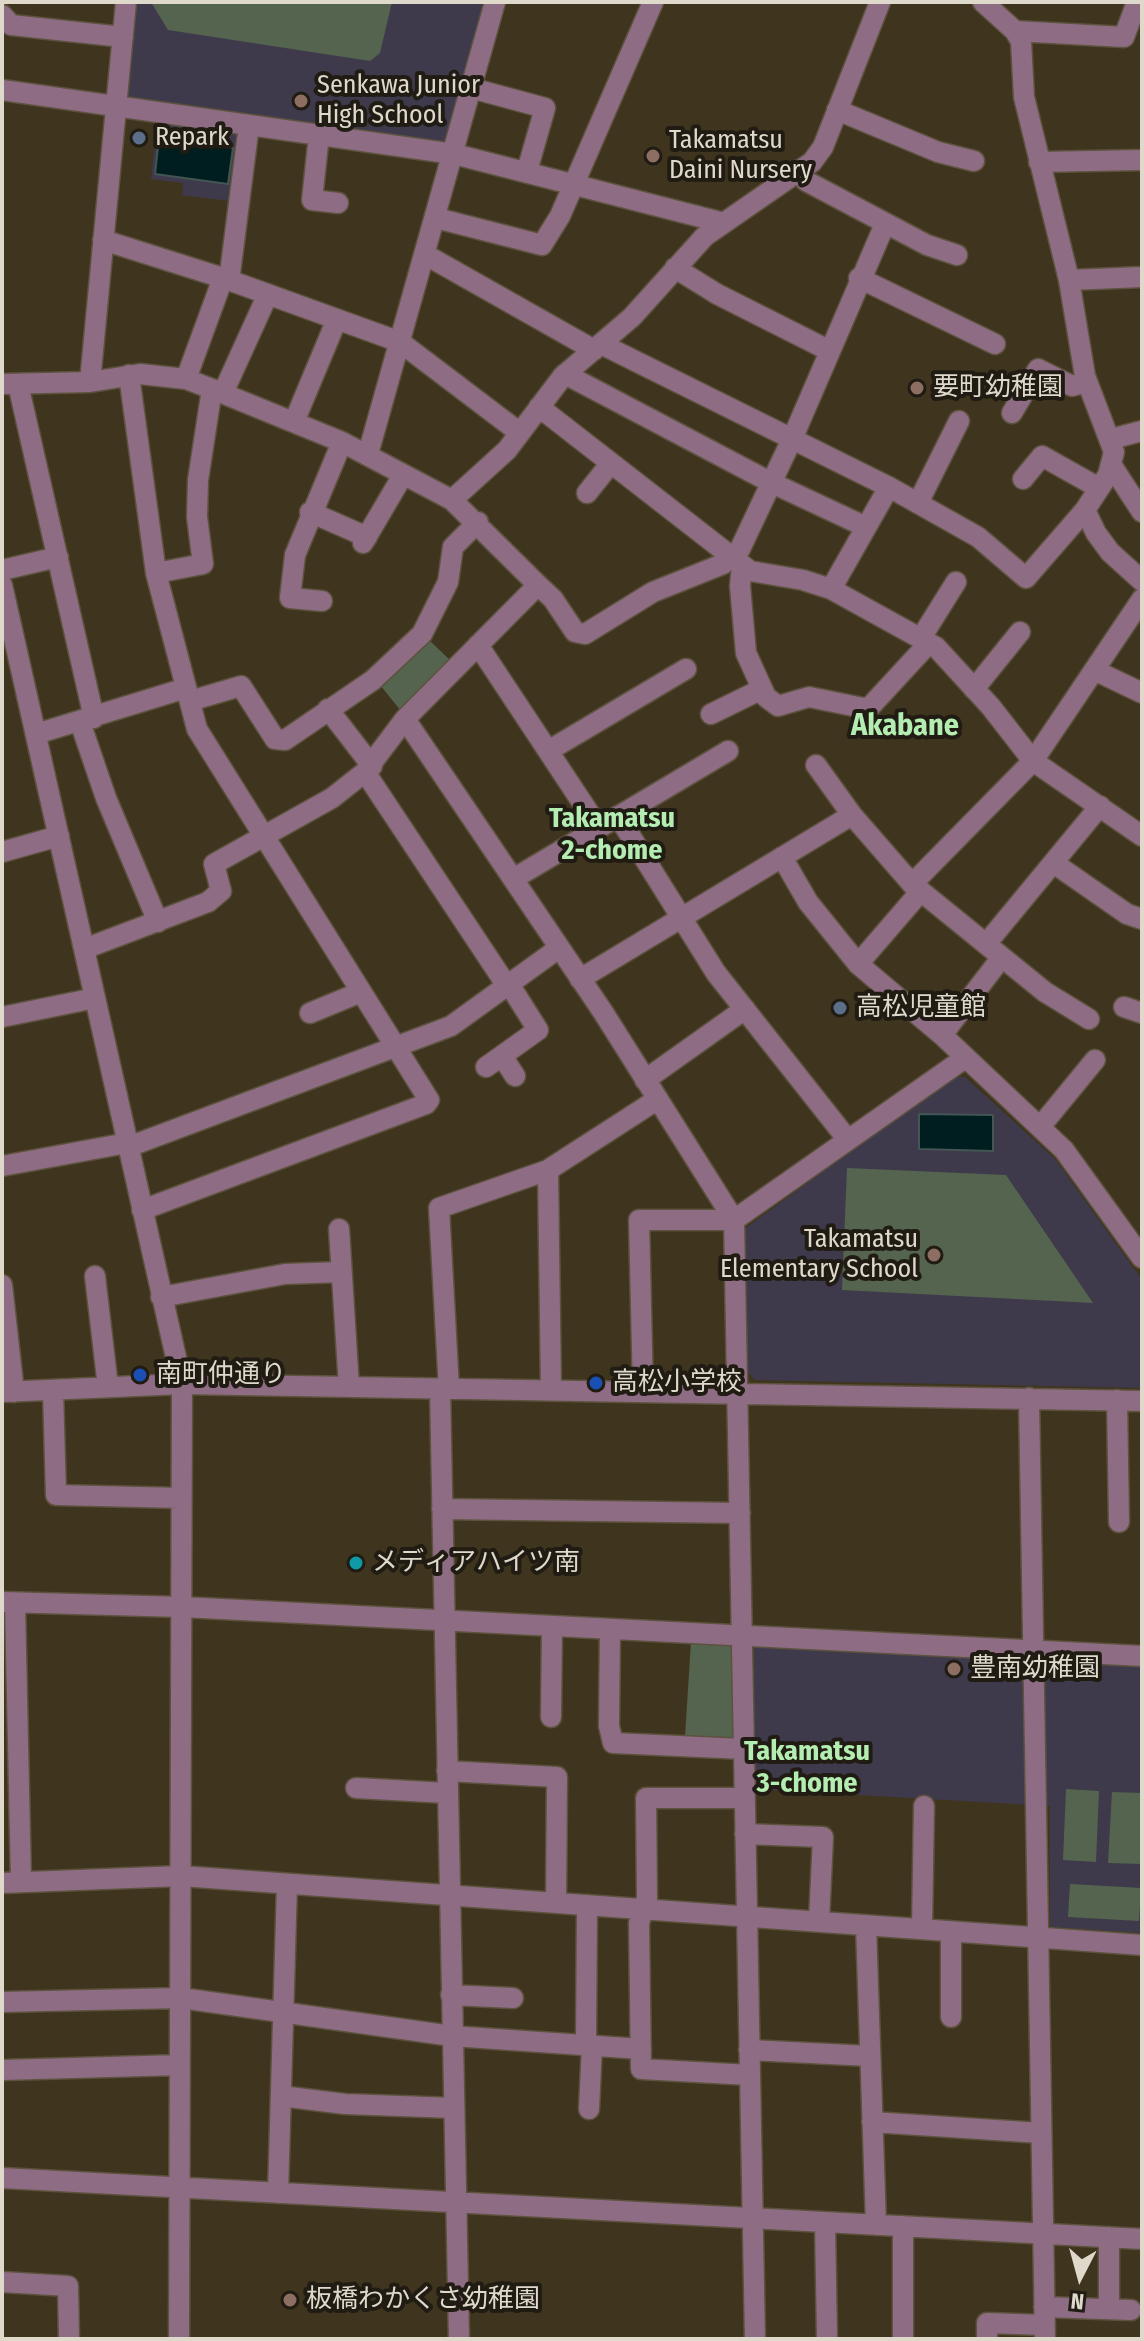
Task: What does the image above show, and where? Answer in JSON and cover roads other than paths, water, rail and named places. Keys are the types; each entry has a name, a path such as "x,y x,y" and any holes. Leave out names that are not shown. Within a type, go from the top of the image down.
{"street":[{"path":"90,382 126,2"},
{"path":"368,454 495,2"},
{"path":"436,218 542,245 574,185 653,2"},
{"path":"452,500 520,433 565,374 599,347 675,268 724,223 800,171 823,147 880,2"},
{"path":"983,2 1015,31 1024,56 1024,97 1069,280 1087,382 1111,439 1112,466 1142,512"},
{"path":"1015,31 1124,37 1137,2"},
{"path":"2,15 11,25 123,37"},
{"path":"471,88 545,108 527,171"},
{"path":"2,90 454,154 724,223"},
{"path":"837,110 938,152 974,161"},
{"path":"186,379 226,279 249,125"},
{"path":"319,135 312,200 338,203"},
{"path":"1039,162 1142,160"},
{"path":"800,171 806,181 885,224 957,255"},
{"path":"885,224 736,561 746,653 762,689 778,706 809,697 868,709 925,640 956,582"},
{"path":"103,240 226,279 400,342 520,433"},
{"path":"426,255 599,347 793,437 889,487 978,537 1026,578 1085,510 1112,466"},
{"path":"675,268 717,294 828,350"},
{"path":"1069,280 1142,277"},
{"path":"859,278 995,344"},
{"path":"156,573 203,564 197,517 198,480 218,391 268,294"},
{"path":"294,422 337,319"},
{"path":"1012,413 1038,369 1072,386 1087,382"},
{"path":"158,922 106,798 87,720 58,557 10,384 90,382 129,375 163,374 218,391 342,442 452,500 478,522 553,599 575,632 585,634 653,592 736,561"},
{"path":"565,374 770,482 866,527"},
{"path":"129,375 156,573 197,729 262,838 428,1095 426,1104 142,1210"},
{"path":"539,407 750,571 803,580 831,589 925,640 974,689 1033,761 1142,836"},
{"path":"918,503 959,421"},
{"path":"1111,439 1142,431"},
{"path":"322,601 290,598 295,555 310,512 342,442"},
{"path":"1023,479 1042,456 1099,488"},
{"path":"587,493 611,463"},
{"path":"310,512 365,540 403,475"},
{"path":"831,589 889,487"},
{"path":"1085,510 1110,552 1142,581"},
{"path":"36,734 188,694 241,686 275,739 285,740 373,680 422,634 448,582 453,547 478,522"},
{"path":"2,570 58,557"},
{"path":"2,585 182,1384 179,2339"},
{"path":"84,949 208,902 221,891 214,864 332,798 369,769 405,719 538,585"},
{"path":"858,964 916,888 1033,761 1142,599"},
{"path":"974,689 1020,632"},
{"path":"478,645 599,828"},
{"path":"548,751 686,669"},
{"path":"1094,670 1142,693"},
{"path":"711,714 762,689"},
{"path":"328,709 538,1030 494,1061 515,1076"},
{"path":"405,719 603,1012 734,1220 755,2339"},
{"path":"513,879 728,751"},
{"path":"816,765 852,815 916,888 1045,992 1089,1019"},
{"path":"942,1035 994,951 1100,806"},
{"path":"580,979 852,815"},
{"path":"618,816 716,973 848,1140"},
{"path":"2,852 59,836"},
{"path":"782,857 808,902 858,964 942,1035 1064,1150 1142,1258"},
{"path":"1055,864 1127,914 1142,919"},
{"path":"2,1166 128,1145 451,1026 559,948"},
{"path":"310,1013 361,992"},
{"path":"2,1017 95,998"},
{"path":"645,1080 745,1009"},
{"path":"643,1392 639,1220 734,1220 965,1058"},
{"path":"1040,1127 1095,1060"},
{"path":"459,2339 448,1895 442,1509 445,1388 439,1208 548,1170 658,1099"},
{"path":"548,1170 551,1390"},
{"path":"339,1229 349,1387"},
{"path":"161,1297 285,1274 341,1272"},
{"path":"95,1276 108,1387"},
{"path":"2,1285 8,1392 182,1384 1142,1401"},
{"path":"53,1390 56,1495 181,1498"},
{"path":"1029,1398 1045,2324"},
{"path":"1117,1400 1119,1522"},
{"path":"442,1509 740,1513"},
{"path":"1142,1656 182,1607 9,1603 12,1882 181,1876 1142,1945"},
{"path":"551,1717 552,1626"},
{"path":"610,1629 609,1726 613,1743 744,1749"},
{"path":"447,1771 557,1777 556,1903"},
{"path":"356,1788 447,1793"},
{"path":"744,1798 646,1798 647,1898 639,1923 641,2069 750,2075"},
{"path":"922,1929 924,1806"},
{"path":"745,1834 823,1837 819,1921"},
{"path":"278,2193 287,1884"},
{"path":"587,1905 589,2109"},
{"path":"866,1925 876,2225"},
{"path":"951,1931 951,2017"},
{"path":"451,1995 513,1998"},
{"path":"2,2002 181,1998 284,2010 452,2036 641,2049"},
{"path":"749,2050 870,2056"},
{"path":"2,2070 180,2065"},
{"path":"281,2096 345,2104 454,2108"},
{"path":"872,2122 1041,2133"},
{"path":"2,2178 1142,2239"},
{"path":"825,2222 827,2339"},
{"path":"903,2226 903,2339"},
{"path":"1109,2237 1109,2309"},
{"path":"2,2282 68,2286 69,2339"},
{"path":"987,2339 987,2323 1045,2324 1109,2309 1131,2310"}],"water":[{"path":"159,138 233,148 228,184 155,174"},
{"path":"919,1114 993,1115 993,1151 919,1149"}],"place":[{"name":"Senkawa Junior High School","path":"301,101"},
{"name":"Repark","path":"139,138"},
{"name":"Takamatsu Daini Nursery","path":"653,156"},
{"name":"要町幼稚園","path":"917,388"},
{"name":"高松児童館","path":"840,1008"},
{"name":"Takamatsu Elementary School","path":"934,1255"},
{"name":"南町仲通り","path":"140,1375"},
{"name":"高松小学校","path":"596,1383"},
{"name":"メディアハイツ南","path":"356,1563"},
{"name":"豊南幼稚園","path":"954,1669"},
{"name":"板橋わかくさ幼稚園","path":"290,2300"}],"district":[{"name":"Akabane","path":"905,727"},
{"name":"Takamatsu 2-chome","path":"612,835"},
{"name":"Takamatsu 3-chome","path":"807,1768"}]}
